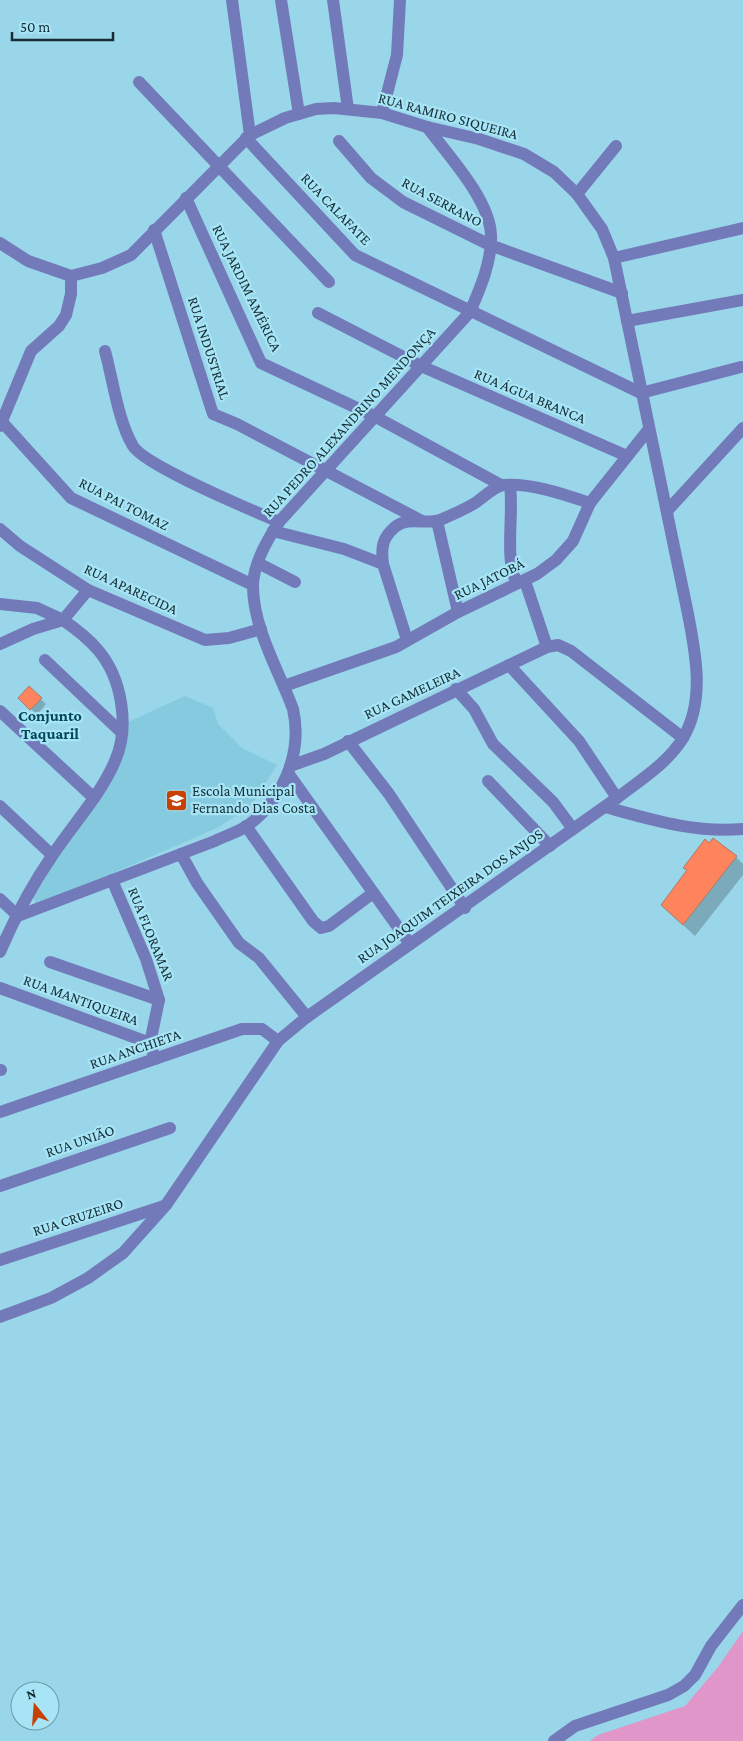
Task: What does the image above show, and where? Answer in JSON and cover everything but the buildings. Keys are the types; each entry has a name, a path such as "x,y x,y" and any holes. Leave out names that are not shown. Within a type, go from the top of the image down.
{"street":[{"path":"232,0 248,137"},
{"path":"281,0 299,114"},
{"path":"333,0 348,109"},
{"path":"382,113 398,55 400,0"},
{"path":"140,82 330,282"},
{"name":"RUA RAMIRO SIQUEIRA","path":"71,276 102,268 131,255 248,137 299,114 316,110 348,109 382,113 427,127 479,139 524,154 554,172 577,194 602,228 614,258 667,511"},
{"name":"RUA PEDRO ALEXANDRINO MENDONÇA","path":"18,916 181,854 246,826 266,809 289,770 297,737 297,725 284,686 261,629 253,585 258,563 276,526 470,312 485,275 490,245 489,222 482,205 427,127"},
{"name":"RUA CALAFATE","path":"248,137 355,256 641,393"},
{"name":"RUA SERRANO","path":"339,141 371,178 403,202 490,245 622,293"},
{"path":"577,194 616,146"},
{"name":"RUA JARDIM AMÉRICA","path":"186,198 261,363 374,416 505,485 562,494 590,504"},
{"path":"614,258 743,228"},
{"name":"RUA INDUSTRIAL","path":"154,230 213,414 237,424 324,471 422,520"},
{"path":"0,243 28,261 71,276 71,294 66,315 59,326 31,351 2,424"},
{"path":"627,321 743,300"},
{"name":"RUA ÁGUA BRANCA","path":"318,313 421,366 627,456"},
{"path":"105,351 123,422 135,449 156,464 276,526 383,564"},
{"path":"641,393 741,367"},
{"name":"RUA PAI TOMAZ","path":"2,424 72,498 253,585"},
{"path":"667,511 743,428"},
{"name":"RUA JATOBÁ","path":"284,686 396,646 458,612 521,582 556,560 572,541 590,504 649,429"},
{"path":"407,640 383,564 381,547 386,537 396,526 405,521 437,521 473,504 505,485 512,509 510,560 513,576 521,582 547,647 558,645 572,651 683,738"},
{"name":"RUA JOAQUIM TEIXEIRA DOS ANJOS","path":"0,1317 51,1298 88,1278 123,1253 166,1205 278,1041 307,1017 410,944 465,908 618,798 655,768 683,738 693,711 696,660 667,511"},
{"path":"437,521 458,612"},
{"name":"RUA APARECIDA","path":"0,529 20,546 88,590 205,640 229,638 261,629"},
{"path":"258,563 295,582"},
{"path":"0,644 33,629 63,620 88,590"},
{"path":"0,604 37,608 63,620 86,637 108,664 120,699 122,733 114,763 94,798 52,855 0,952"},
{"name":"RUA GAMELEIRA","path":"289,770 547,647"},
{"path":"46,660 122,733"},
{"path":"508,665 579,741 618,798"},
{"path":"456,689 474,710 493,744 553,802 573,829"},
{"path":"0,711 94,798"},
{"path":"348,741 390,794 465,908"},
{"path":"289,770 372,893 410,944"},
{"path":"488,781 550,846"},
{"path":"0,806 52,855"},
{"path":"605,807 661,823 698,830 743,828"},
{"path":"246,826 313,921 321,928 329,926 372,893"},
{"path":"181,854 196,883 239,943 259,958 307,1017"},
{"name":"RUA FLORAMAR","path":"112,880 146,958 158,1000 150,1043 155,1059"},
{"path":"0,899 18,916"},
{"path":"50,962 158,1000"},
{"name":"RUA MANTIQUEIRA","path":"0,988 150,1043"},
{"name":"RUA ANCHIETA","path":"0,1112 242,1029 262,1029 278,1041"},
{"name":"RUA UNIÃO","path":"0,1186 170,1128"},
{"name":"RUA CRUZEIRO","path":"0,1260 166,1205"},
{"path":"554,1741 576,1726 668,1695 684,1686 695,1675 711,1646 743,1605"}],"shaded area":[{"name":"Escola Municipal Fernando Dias Costa","path":"185,696 213,708 218,724 242,748 277,765 252,805 217,828 37,906 32,895 99,794 124,724"},
{"path":"743,1631 743,1741 590,1741 598,1735 685,1706 718,1667"}],"place":[{"name":"Escola Municipal Fernando Dias Costa","path":"176,800"}],"district":[{"name":"Conjunto Taquaril","path":"50,724"}]}
